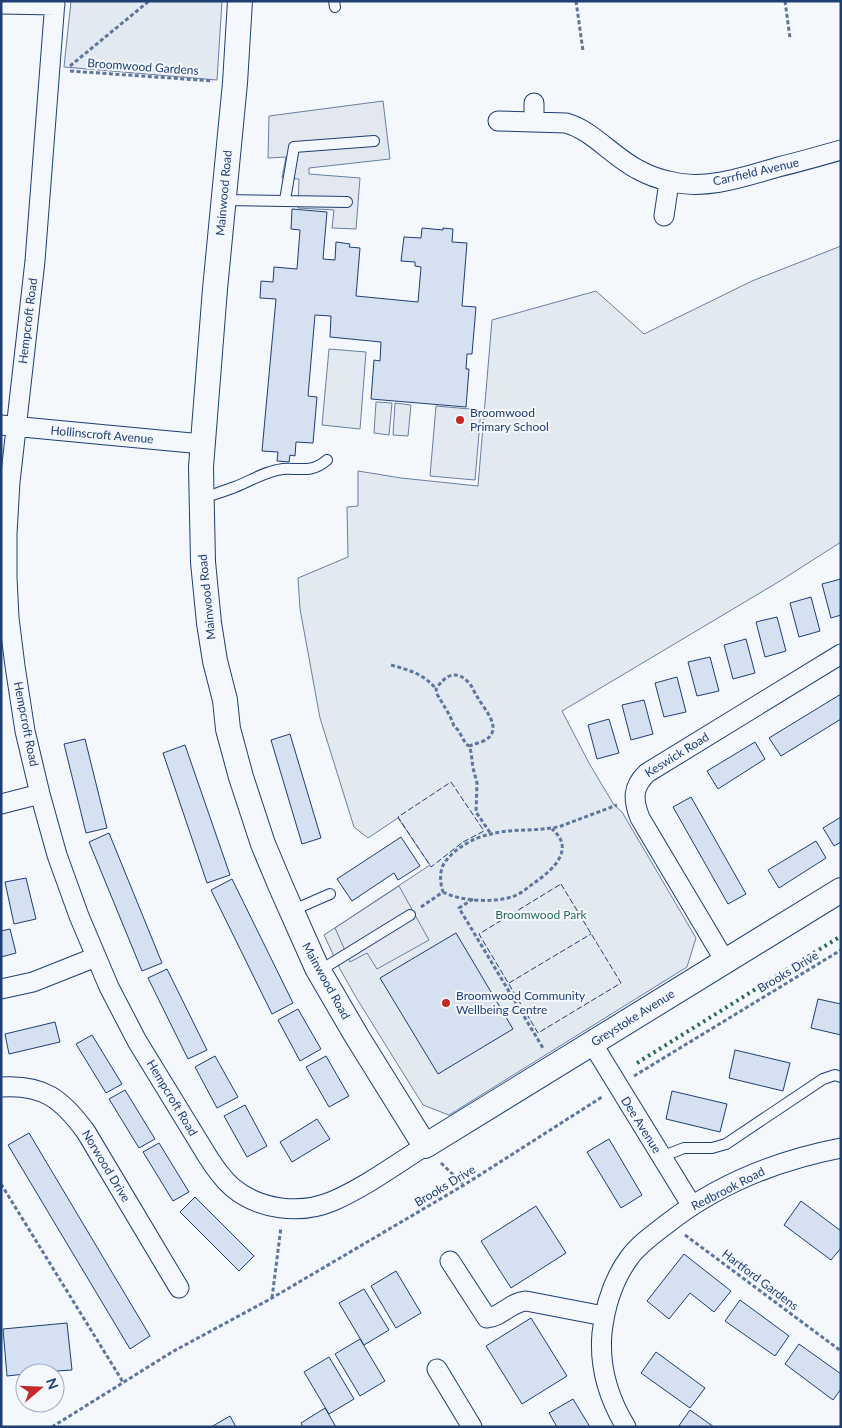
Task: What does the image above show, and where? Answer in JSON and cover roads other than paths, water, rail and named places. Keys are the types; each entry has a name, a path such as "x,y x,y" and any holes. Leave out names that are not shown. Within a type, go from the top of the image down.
{"street":[{"name":"Mainwood Road","path":"240,1 235,82 202,444 203,562 215,661 225,700 228,729 241,777 263,844 304,942 356,1035 425,1146"},
{"path":"1,4 55,3"},
{"name":"Hempcroft Road","path":"55,3 35,261 8,426 10,482 7,534 9,618 21,705 40,794 68,889 96,958 137,1041 218,1172 241,1194 266,1205 283,1209 307,1208 331,1202 364,1185 425,1146"},
{"path":"534,103 534,122"},
{"name":"Carrfield Avenue","path":"498,121 566,123 575,125 616,156 636,168 669,182 701,184 716,182 759,173 841,150"},
{"path":"664,216 669,182"},
{"name":"Hollinscroft Avenue","path":"8,426 202,444"},
{"name":"Keswick Road","path":"725,961 640,818 635,800 636,787 639,780 647,773 841,654"},
{"path":"1,804 40,794"},
{"name":"Greystoke Avenue","path":"425,1146 841,890"},
{"path":"1,989 33,982 96,958"},
{"name":"Dee Avenue","path":"592,1043 692,1206"},
{"name":"Norwood Drive","path":"1,1087 32,1089 46,1094 68,1109 86,1132 179,1288"},
{"name":"Redbrook Road","path":"626,1427 612,1398 604,1368 602,1344 604,1316 611,1291 629,1258 641,1244 668,1223 724,1187 795,1159 841,1148"},
{"path":"450,1261 487,1318 526,1301 604,1316"},
{"path":"437,1368 472,1427"}],"lane":[{"path":"285,200 294,147 374,141"},
{"path":"224,200 347,202"},
{"path":"201,499 258,476 283,469 307,470 327,460"},
{"path":"291,911 330,894"},
{"path":"319,971 410,915"},
{"path":"661,1157 684,1148 712,1148 726,1144 823,1079 835,1075 841,1077"}],"place":[{"name":"Broomwood Primary School","path":"460,420"},
{"name":"Broomwood Community Wellbeing Centre","path":"446,1003"}],"park label":[{"name":"Broomwood Park","path":"541,915"}]}
